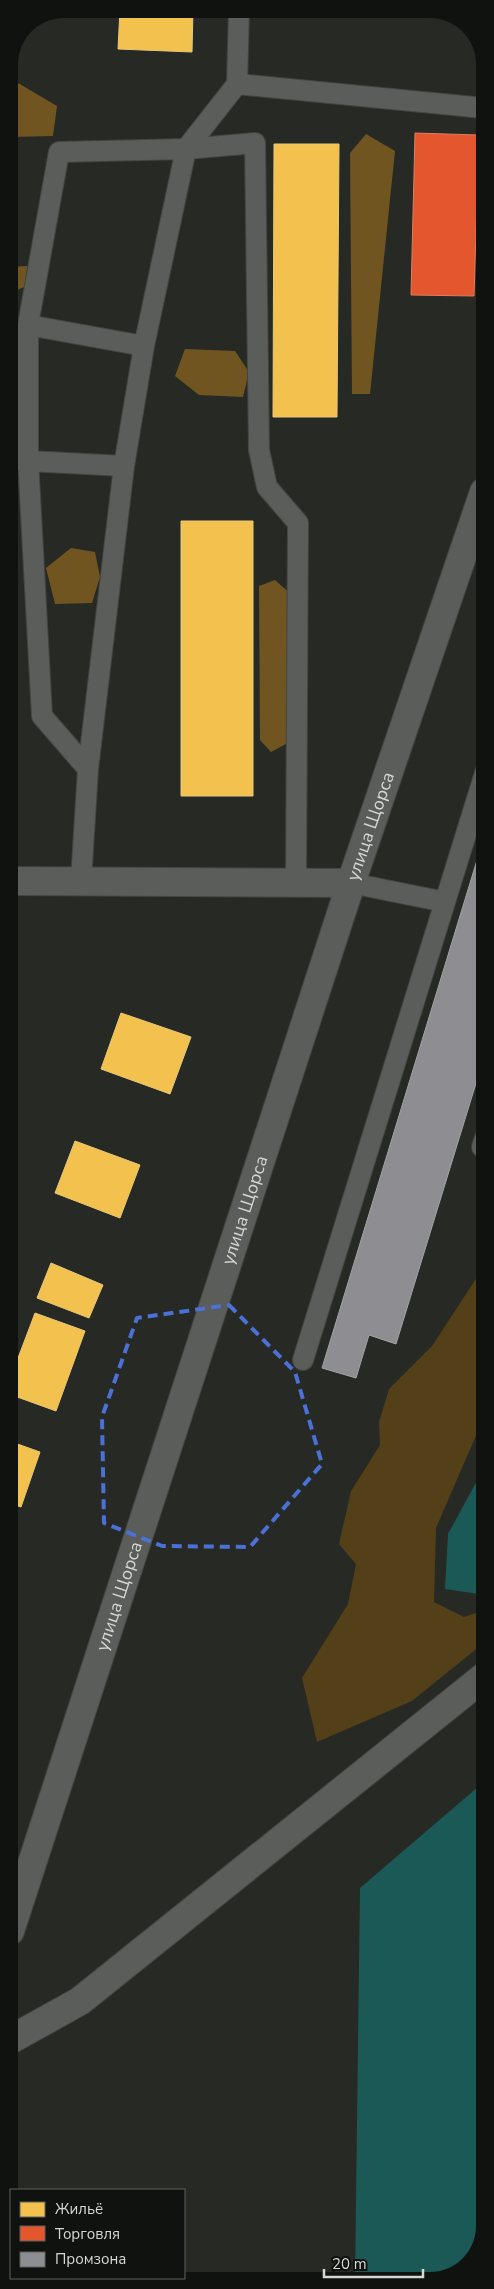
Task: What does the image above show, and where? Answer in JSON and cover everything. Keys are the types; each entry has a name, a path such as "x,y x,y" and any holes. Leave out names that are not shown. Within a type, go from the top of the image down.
{"street":[{"name":"улица Щорса","path":"18,1905 351,883 477,533"},
{"path":"18,880 351,883"},
{"path":"18,2036 80,2001 477,1682"}],"lane":[{"path":"81,881 88,769 124,466 144,346 186,149 237,84 239,18"},
{"path":"237,84 477,107"},
{"path":"88,769 42,716 18,460 28,325 59,152 186,149 256,143 259,450 267,487 298,523 296,883"},
{"path":"28,325 144,346"},
{"path":"18,460 124,466"},
{"path":"303,1360 477,799"},
{"path":"351,883 445,902"}],"highlighted area":[{"path":"229,1305 295,1372 322,1464 250,1547 162,1546 104,1523 102,1417 137,1318"}],"shaded area":[{"path":"18,83 57,106 53,136 18,137"},
{"path":"366,134 395,151 370,394 352,394 350,153"},
{"path":"18,266 27,266 26,286 18,290"},
{"path":"185,349 235,351 249,372 243,397 199,395 175,376"},
{"path":"71,548 95,552 100,577 92,603 55,604 46,568"},
{"path":"275,580 292,595 286,744 271,752 260,740 259,586"},
{"path":"477,1277 477,1433 436,1528 434,1602 464,1617 477,1613 477,1648 412,1701 317,1742 302,1678 348,1604 356,1564 339,1544 351,1491 380,1445 379,1422 389,1389 432,1346"}],"water":[{"path":"477,1481 477,1594 445,1589 448,1534"},
{"path":"477,1788 477,2226 476,2235 467,2254 454,2265 440,2271 355,2272 360,1888"}],"building: Жильё":[{"path":"120,18 193,18 192,52 118,49"},
{"path":"274,144 339,144 337,417 273,417"},
{"path":"181,521 253,521 253,796 181,796"},
{"path":"121,1013 191,1037 170,1094 101,1069"},
{"path":"75,1141 140,1165 120,1218 55,1193"},
{"path":"51,1263 103,1285 89,1318 37,1298"},
{"path":"35,1313 85,1331 56,1411 18,1397 18,1358"},
{"path":"18,1444 40,1452 21,1507 18,1506"}],"building: Торговля":[{"path":"415,133 477,135 474,296 411,295"}],"building: Промзона":[{"path":"477,860 477,1080 396,1344 369,1335 356,1378 322,1368"}]}
